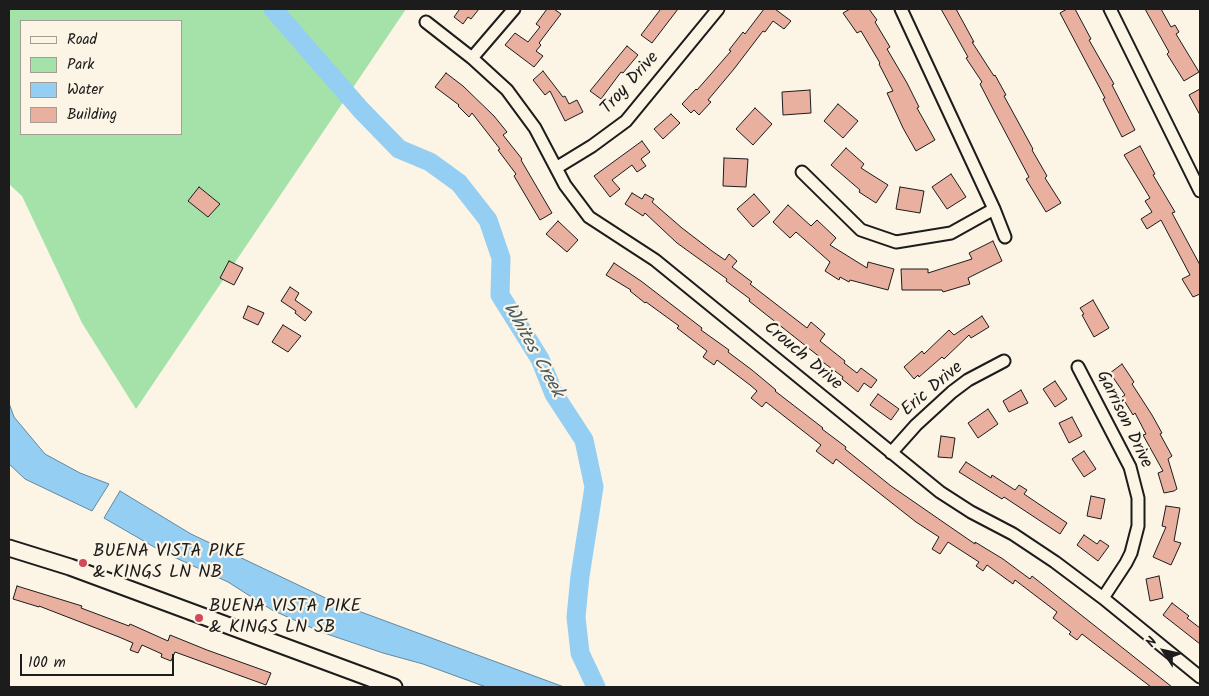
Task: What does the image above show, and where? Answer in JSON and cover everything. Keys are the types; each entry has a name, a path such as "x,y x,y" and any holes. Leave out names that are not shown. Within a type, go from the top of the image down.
{"main road":[{"path":"9,548 70,567 394,687"}],"street":[{"path":"472,58 514,9"},
{"name":"Troy Drive","path":"556,168 592,146 626,121 718,9"},
{"path":"901,9 994,209 1005,237"},
{"path":"1110,9 1200,191"},
{"name":"Crouch Drive","path":"426,22 472,58 507,90 535,128 565,186 589,217 655,260 940,492 1031,546 1103,598 1200,678"},
{"path":"802,172 861,230 896,242 951,233 994,209"},
{"name":"Eric Drive","path":"890,453 916,425 952,392 968,380 1004,361"},
{"name":"Garrison Drive","path":"1078,367 1130,468 1138,498 1138,526 1130,553 1118,576 1103,598"}],"green space":[{"path":"9,9 406,9 136,409 82,323 22,196 9,184"}],"water":[{"path":"9,403 14,417 45,454 80,473 109,484 92,511 25,479 9,464"},
{"path":"120,491 191,534 334,602 564,687 486,687 423,664 321,632 272,610 228,582 161,551 104,518"}],"building":[{"path":"457,9 479,9 471,19 468,17 463,24 454,17 459,10"},
{"path":"547,9 554,9 561,14 539,43 541,45 536,51 543,56 534,67 505,45 515,33 528,42 540,27 536,24"},
{"path":"659,9 678,9 652,43 641,35"},
{"path":"764,9 775,9 791,21 784,29 773,21 708,100 711,102 699,115 694,110 691,113 682,104 697,90 731,51 729,50 743,32 745,34"},
{"path":"850,9 869,9 877,20 875,22 890,47 887,49 907,83 919,107 917,108 935,140 916,151 887,93 893,91 880,63 861,31 857,33 843,13"},
{"path":"941,9 956,9 974,42 972,42 995,75 1006,95 1004,96 1047,176 1045,178 1061,203 1046,212 1026,179 1029,177 980,84 982,82 966,58 968,57"},
{"path":"1067,9 1075,9 1091,39 1089,40 1114,84 1112,85 1135,130 1122,137 1103,99 1105,98 1060,13"},
{"path":"1145,9 1161,9 1171,27 1175,25 1179,32 1176,34 1199,72 1184,81 1167,54 1169,52"},
{"path":"627,46 638,55 623,73 621,72 601,99 590,91"},
{"path":"543,71 563,97 565,96 569,104 577,100 583,112 565,121 550,91 545,95 533,80"},
{"path":"446,73 463,86 494,116 507,132 503,135 522,159 552,213 540,220 514,176 516,174 498,150 500,149 472,113 469,117 459,105 435,87"},
{"path":"1200,89 1200,115 1189,95"},
{"path":"810,90 811,113 783,115 782,92"},
{"path":"838,104 858,121 843,138 824,121"},
{"path":"755,108 772,124 753,145 736,129"},
{"path":"671,114 680,123 663,139 654,129"},
{"path":"642,141 650,152 641,159 646,166 637,172 632,165 612,180 620,189 610,197 594,176"},
{"path":"1140,146 1155,174 1153,175 1175,212 1172,213 1200,265 1200,294 1193,297 1182,279 1190,275 1161,220 1147,229 1141,219 1152,212 1145,201 1150,198 1124,155"},
{"path":"846,148 864,164 861,168 888,185 876,203 859,192 860,190 831,165"},
{"path":"724,158 748,159 746,187 723,186"},
{"path":"951,174 966,197 947,209 932,187"},
{"path":"199,187 220,204 208,217 188,201"},
{"path":"900,187 924,191 920,213 896,209"},
{"path":"632,193 642,199 645,194 654,199 652,202 682,228 725,260 729,254 737,261 732,267 752,282 750,284 807,328 811,322 825,334 820,341 857,373 861,368 877,380 871,388 864,383 858,392 842,379 843,377 820,360 821,358 749,301 750,299 726,281 727,279 677,243 645,213 643,216 625,204"},
{"path":"754,194 770,212 753,227 737,209"},
{"path":"788,205 811,226 817,220 836,238 830,245 867,268 868,262 894,269 888,290 850,280 849,282 840,277 839,280 825,271 830,262 796,232 790,238 773,222"},
{"path":"558,221 578,240 567,252 546,234"},
{"path":"993,241 1002,261 968,278 970,284 943,292 942,290 902,290 901,269 928,269 928,273 972,259 969,253"},
{"path":"229,261 243,268 234,285 220,278"},
{"path":"614,263 641,281 702,328 701,330 729,350 728,352 823,428 846,447 845,449 891,486 975,544 975,542 1003,559 1030,579 1032,576 1172,687 1151,687 1082,634 1077,640 1069,634 1071,632 1053,618 1057,612 1015,580 1013,584 987,565 983,571 976,566 979,562 948,542 940,554 932,549 939,537 916,522 836,459 833,464 816,451 821,445 766,402 762,407 751,398 757,391 750,385 717,360 714,365 703,357 707,351 677,328 679,326 645,303 631,290 606,275"},
{"path":"290,287 299,293 295,300 312,312 305,321 295,313 296,311 281,301"},
{"path":"1093,300 1109,328 1094,337 1080,308"},
{"path":"248,306 264,313 258,325 243,318"},
{"path":"982,316 989,327 971,338 969,335 944,359 942,357 919,377 918,375 914,379 904,367 922,351 924,354 949,330 954,335"},
{"path":"283,325 301,336 288,352 272,342"},
{"path":"1122,364 1162,433 1160,434 1172,456 1168,459 1177,489 1174,491 1164,493 1158,473 1163,471 1143,435 1146,434 1135,413 1133,415 1122,397 1125,395 1110,373"},
{"path":"1055,381 1067,399 1055,407 1043,389"},
{"path":"1021,390 1028,403 1009,412 1003,401"},
{"path":"878,394 899,409 891,420 870,405"},
{"path":"988,409 998,424 978,438 968,423"},
{"path":"1072,417 1082,436 1069,443 1059,423"},
{"path":"941,436 955,438 952,458 938,457"},
{"path":"1084,451 1096,469 1084,477 1072,459"},
{"path":"966,462 991,478 992,475 1015,490 1019,485 1027,490 1024,494 1067,523 1060,534 1004,497 1002,499 959,472"},
{"path":"1091,496 1105,499 1101,519 1087,516"},
{"path":"1166,506 1180,508 1174,541 1181,543 1171,565 1153,557 1166,527 1162,526"},
{"path":"1084,535 1097,544 1100,540 1109,546 1098,561 1077,545"},
{"path":"1159,576 1163,598 1150,601 1146,579"},
{"path":"17,586 82,606 81,608 129,626 130,624 168,641 170,635 271,673 266,685 175,652 171,661 161,657 162,654 142,645 138,653 130,650 133,643 39,606 13,599"},
{"path":"1172,603 1189,616 1187,618 1200,628 1200,644 1163,615"}],"waterway":[{"name":"Whites Creek","path":"273,9 361,110 399,149 430,162 459,183 488,220 501,258 500,295 540,359 554,394 584,440 594,487 580,576 576,617 580,653 596,687"}],"place":[{"name":"BUENA VISTA PIKE & KINGS LN NB","path":"83,563"},
{"name":"BUENA VISTA PIKE & KINGS LN SB","path":"199,618"}]}
